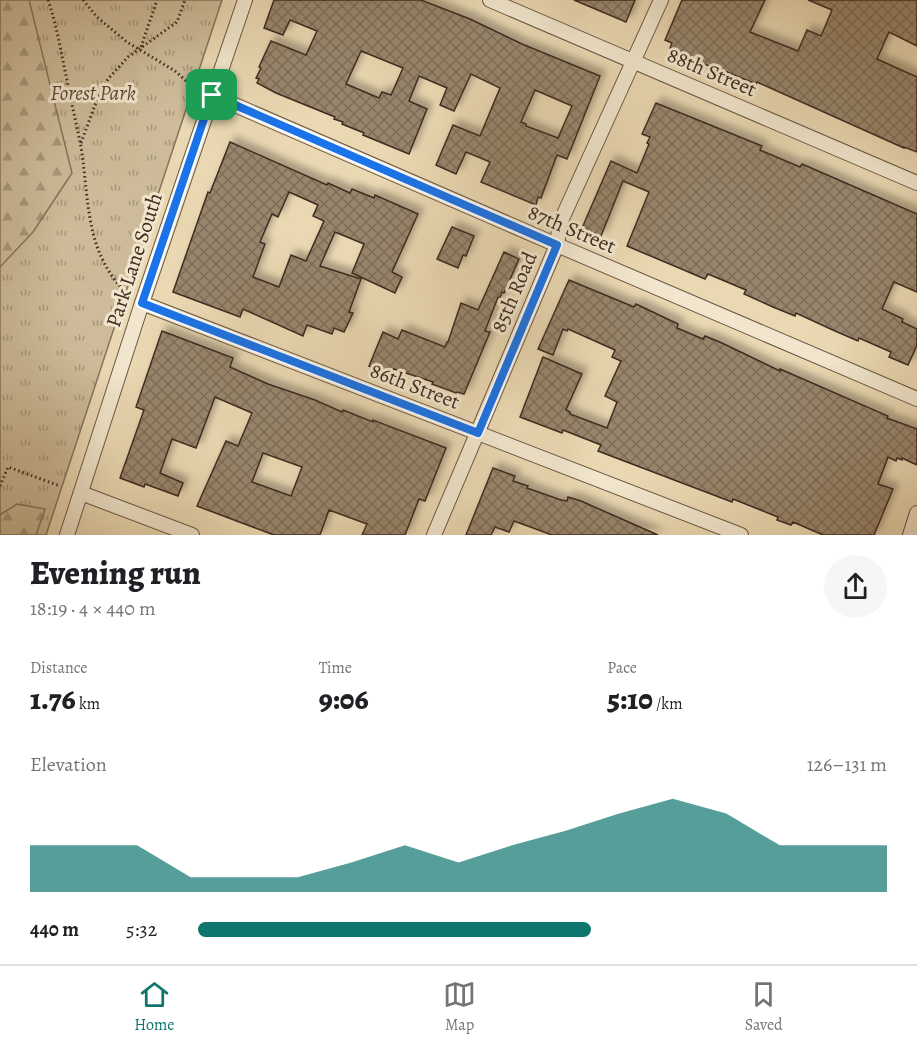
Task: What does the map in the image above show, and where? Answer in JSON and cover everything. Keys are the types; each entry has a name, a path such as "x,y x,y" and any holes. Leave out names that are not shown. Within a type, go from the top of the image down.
{"street":[{"name":"Park Lane South","path":"67,535 142,303 206,92 244,0"},
{"name":"88th Street","path":"490,0 917,183"},
{"name":"85th Road","path":"434,535 557,245 560,223 661,0"},
{"name":"87th Street","path":"206,92 917,399"},
{"name":"86th Street","path":"142,303 741,535"},
{"path":"81,493 187,534"},
{"path":"910,535 917,513"}],"path":[{"path":"48,0 56,24 80,145 91,227 98,253 107,270 129,296"},
{"path":"83,0 97,17 127,42 176,71 192,86 206,92"},
{"path":"141,49 157,0"},
{"path":"80,145 95,105 108,79 128,57 177,22 185,0"},
{"path":"0,486 8,467 60,486"}],"green space":[{"name":"Forest Park","path":"0,0 222,0 46,535 0,535"},
{"path":"0,0 29,0 72,173 33,232 0,267"},
{"path":"17,504 45,509 36,535 0,535 0,515"}],"building":[{"path":"274,0 421,0 600,76 567,159 557,155 541,198 538,197 536,205 481,182 490,162 466,152 456,174 436,165 453,125 480,136 500,88 471,74 454,111 440,105 447,88 419,76 409,101 427,109 409,154 363,135 364,133 334,119 335,117 257,83 259,79 256,78 261,68 259,67 271,41 306,55 317,31 290,20 283,35 264,28","holes":["361,51 403,68 391,95 382,92 379,98 346,84","535,90 572,106 558,138 521,122"]},
{"path":"574,0 635,0 626,22"},
{"path":"682,0 765,0 750,32 798,51 807,30 821,36 832,10 808,0 917,0 917,46 889,32 877,59 917,77 917,152 757,82 756,84 727,72 726,74 670,48 672,43 665,40"},
{"path":"656,103 762,146 760,150 800,167 802,164 917,214 917,292 894,282 882,309 917,329 917,345 908,365 889,357 891,352 859,338 858,341 796,313 795,316 773,307 744,294 746,290 708,274 705,279 627,246 649,192 623,181 601,236 582,228 611,161 637,173 650,137 642,134"},
{"path":"230,142 327,185 328,183 350,193 352,189 374,198 375,195 418,214 392,272 402,277 395,293 352,273 364,244 335,232 320,266 361,279 349,312 353,313 344,332 334,328 332,334 307,325 303,336 243,309 240,317 173,292 208,192 210,193","holes":["289,192 318,205 313,216 324,221 306,261 291,255 279,287 253,277 265,244 260,242 272,214 278,217"]},
{"path":"452,227 474,236 458,268 437,259"},
{"path":"504,252 519,259 504,293 502,292 500,298 498,297 485,331 490,332 464,394 394,369 391,375 369,366 383,332 398,339 402,330 445,347 461,303 478,310"},
{"path":"569,280 634,307 636,304 678,324 677,328 703,339 705,336 722,343 780,371 780,369 888,416 887,418 917,429 917,465 902,458 902,460 897,458 896,461 888,457 878,484 893,489 874,535 823,535 793,522 791,525 777,520 778,517 733,499 732,502 598,451 601,445 520,417 543,357 582,374 566,410 570,414 607,428 617,402 605,396 621,361 612,357 615,350 568,329 567,331 563,329 553,355 538,349"},
{"path":"162,331 233,358 230,367 268,384 446,448 425,501 419,499 405,535 362,535 367,524 329,510 320,535 274,535 197,506 226,441 238,446 252,413 215,397 196,448 172,439 160,473 183,483 178,496 120,478 144,410 136,407","holes":["263,453 302,467 291,496 252,482"]},
{"path":"493,468 515,476 513,481 528,486 527,488 561,500 567,501 568,497 581,501 658,535 552,535 514,521 509,532 495,527 491,535 466,535"}],"route":[{"path":"212,95 557,245 478,433 142,303 212,95"}]}
